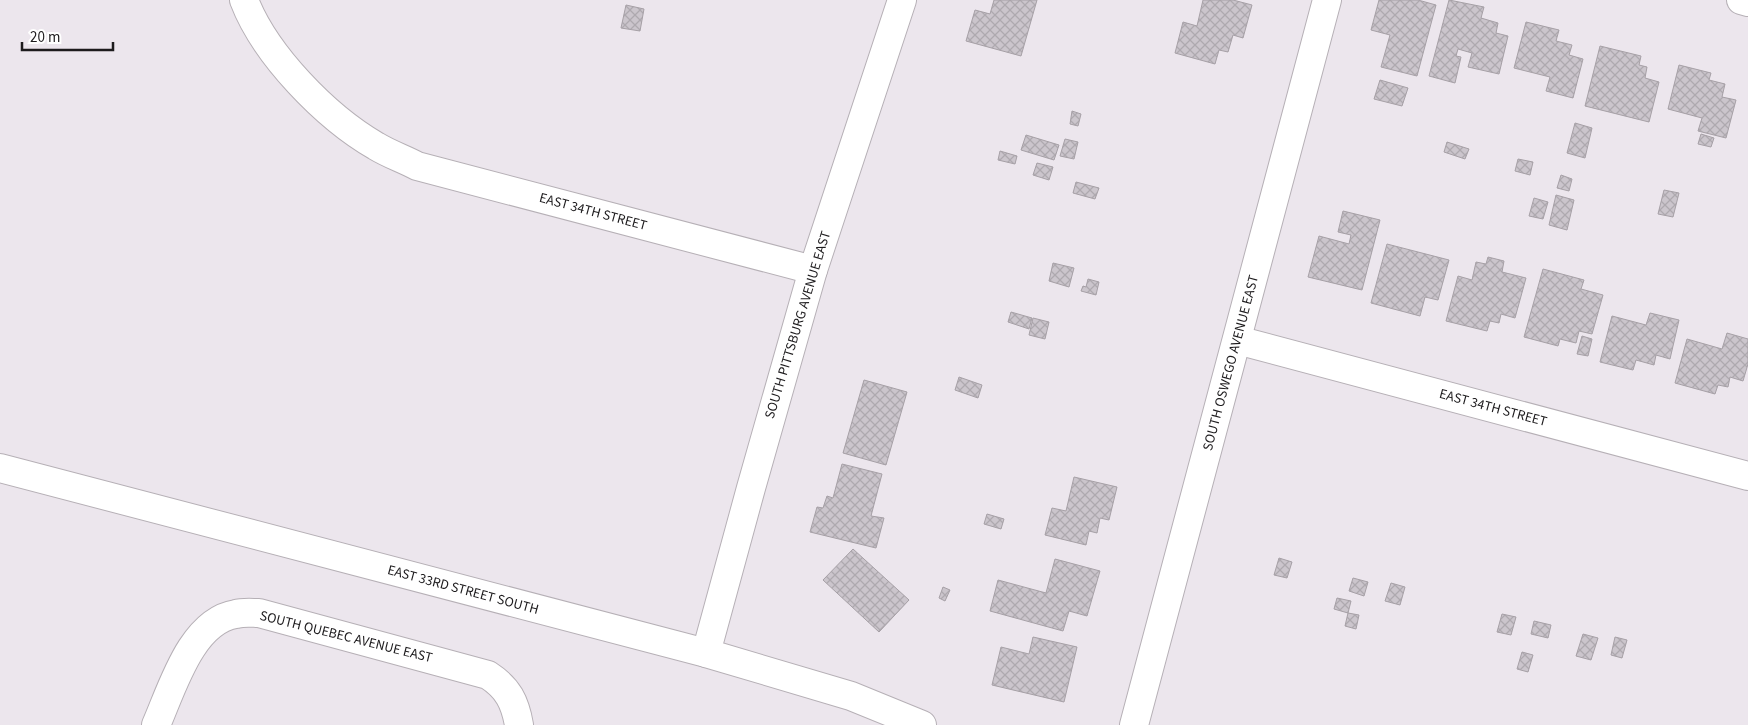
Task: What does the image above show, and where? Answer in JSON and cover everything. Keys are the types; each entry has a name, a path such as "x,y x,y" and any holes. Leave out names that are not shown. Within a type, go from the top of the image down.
{"street":[{"name":"EAST 34TH STREET","path":"244,0 264,39 293,77 328,110 375,146 417,166 813,270"},
{"name":"SOUTH PITTSBURG AVENUE EAST","path":"706,653 813,270 902,0"},
{"name":"SOUTH OSWEGO AVENUE EAST","path":"1134,725 1327,0"},
{"path":"1741,0 1748,2"},
{"name":"EAST 34TH STREET","path":"1237,340 1748,476"},
{"name":"EAST 33RD STREET SOUTH","path":"0,468 706,653 851,696 922,725"},
{"name":"SOUTH QUEBEC AVENUE EAST","path":"156,725 188,653 202,633 216,622 235,614 259,613 470,668 488,675 504,685 515,706 518,725"}],"building":[{"path":"994,0 1037,0 1021,56 966,41 975,10 990,14"},
{"path":"1203,0 1233,0 1252,5 1243,38 1233,35 1228,52 1219,50 1215,64 1175,53 1183,22 1197,26"},
{"path":"1379,0 1418,0 1436,5 1417,76 1381,67 1390,35 1371,30"},
{"path":"1449,0 1484,7 1481,18 1498,23 1496,33 1508,36 1499,74 1468,67 1472,53 1458,49 1456,56 1461,57 1455,83 1429,76"},
{"path":"626,5 644,9 640,31 621,28"},
{"path":"1526,22 1559,30 1556,41 1572,45 1569,55 1583,59 1573,98 1546,91 1550,77 1514,68"},
{"path":"1600,46 1641,56 1639,65 1647,67 1645,78 1659,82 1649,122 1585,106"},
{"path":"1679,65 1711,73 1709,80 1725,84 1722,97 1736,100 1726,138 1698,131 1702,118 1668,109"},
{"path":"1380,80 1408,88 1402,106 1374,99"},
{"path":"1072,111 1081,114 1078,126 1070,124"},
{"path":"1575,123 1592,128 1585,158 1567,153"},
{"path":"1701,134 1714,138 1711,147 1698,144"},
{"path":"1026,135 1059,145 1054,160 1021,150"},
{"path":"1065,139 1078,142 1074,159 1060,156"},
{"path":"1447,142 1469,149 1465,159 1444,152"},
{"path":"1000,151 1017,156 1015,164 998,160"},
{"path":"1518,159 1533,162 1530,175 1515,171"},
{"path":"1037,163 1053,167 1049,180 1033,175"},
{"path":"1561,175 1572,179 1569,191 1557,188"},
{"path":"1076,182 1099,188 1095,199 1073,193"},
{"path":"1664,190 1679,193 1673,217 1658,214"},
{"path":"1556,195 1574,200 1567,230 1549,225"},
{"path":"1534,198 1548,202 1543,219 1529,216"},
{"path":"1343,211 1380,220 1362,290 1308,277 1319,236 1349,244 1351,235 1338,232"},
{"path":"1387,244 1449,260 1438,300 1425,297 1420,316 1371,303"},
{"path":"1488,257 1504,261 1502,272 1526,278 1515,318 1501,314 1499,323 1490,321 1487,331 1446,321 1458,276 1472,280 1476,262 1486,264"},
{"path":"1053,263 1074,268 1069,287 1049,281"},
{"path":"1543,269 1584,280 1581,289 1603,295 1592,334 1579,331 1576,343 1560,339 1558,346 1524,337"},
{"path":"1088,279 1099,282 1096,295 1081,291 1083,286 1086,287"},
{"path":"1011,312 1032,318 1029,329 1008,322"},
{"path":"1650,313 1679,320 1670,359 1656,355 1654,365 1636,360 1633,370 1600,362 1612,316 1646,325"},
{"path":"1033,318 1049,322 1045,339 1029,335"},
{"path":"1727,333 1748,339 1748,364 1743,381 1730,377 1728,387 1718,385 1715,394 1675,383 1687,339 1722,349"},
{"path":"1582,336 1592,339 1588,356 1577,354"},
{"path":"959,377 982,385 978,398 955,390"},
{"path":"864,380 907,392 886,465 843,453"},
{"path":"842,464 882,474 871,516 884,518 876,548 810,532 817,507 823,508 827,496 833,498"},
{"path":"1074,477 1117,487 1109,520 1100,518 1097,533 1089,531 1086,545 1045,535 1052,508 1066,511"},
{"path":"987,514 1004,519 1001,529 984,524"},
{"path":"853,549 909,600 879,632 823,580"},
{"path":"1279,558 1292,562 1287,578 1274,575"},
{"path":"1055,559 1100,571 1087,616 1069,611 1063,631 990,611 998,580 1046,593"},
{"path":"1353,578 1368,582 1364,596 1349,591"},
{"path":"1391,583 1405,587 1400,605 1385,601"},
{"path":"943,587 950,590 945,601 939,598"},
{"path":"1337,598 1351,601 1348,613 1334,609"},
{"path":"1348,613 1359,615 1356,629 1345,626"},
{"path":"1502,614 1516,617 1511,635 1497,632"},
{"path":"1534,621 1551,625 1548,638 1531,634"},
{"path":"1583,634 1598,638 1591,660 1576,656"},
{"path":"1033,637 1077,647 1064,702 992,685 1001,647 1029,654"},
{"path":"1615,637 1627,640 1622,658 1611,655"},
{"path":"1522,652 1533,655 1528,672 1517,669"}]}
